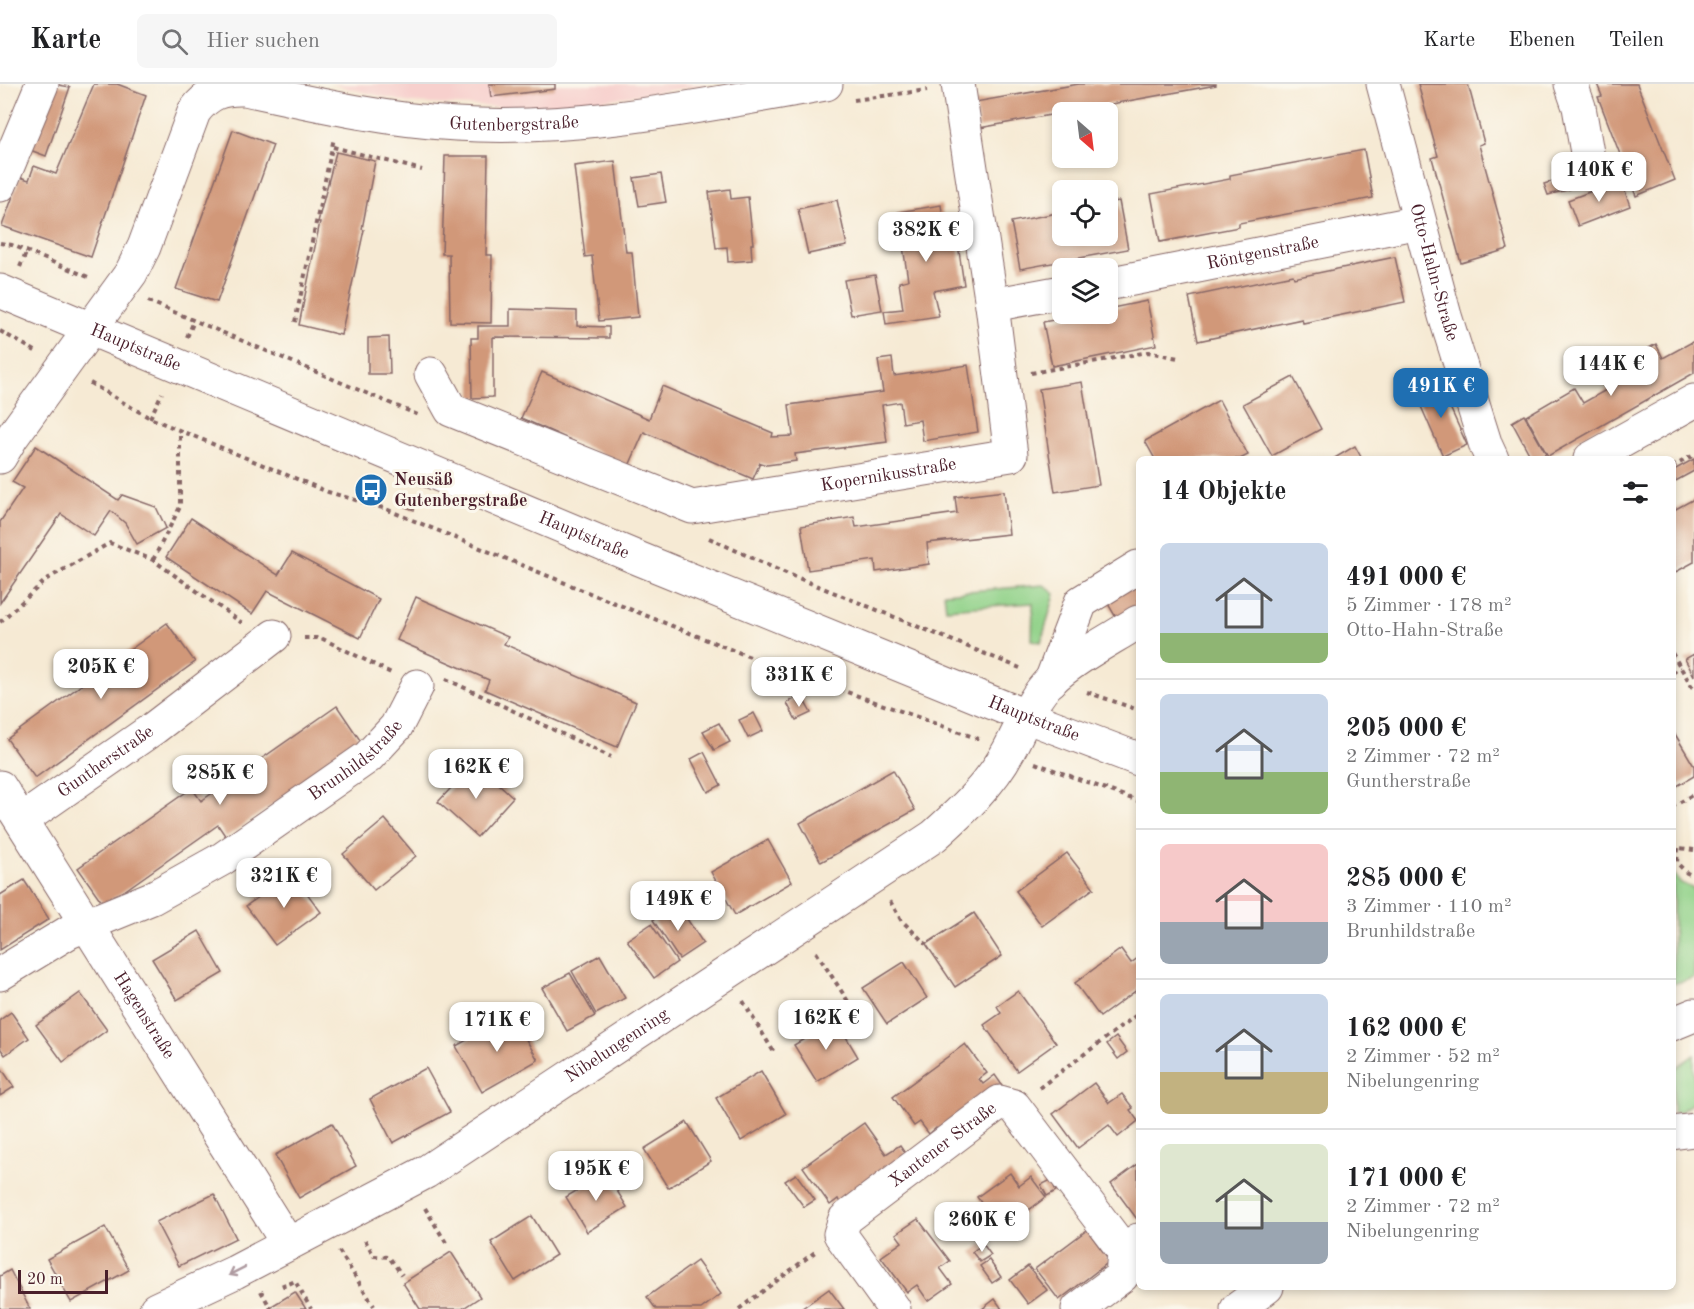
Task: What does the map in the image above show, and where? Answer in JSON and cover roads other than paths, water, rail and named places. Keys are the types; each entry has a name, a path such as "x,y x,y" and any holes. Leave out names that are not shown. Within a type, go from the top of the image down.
{"street":[{"path":"0,185 42,84"},
{"name":"Gutenbergstraße","path":"4,442 131,273 144,247 201,91 245,89 360,113 446,124 513,126 623,119 681,96 826,84"},
{"name":"Kopernikusstraße","path":"431,374 451,410 692,507 1011,455 992,305 958,84"},
{"name":"Otto-Hahn-Straße","path":"1383,84 1445,316 1491,456"},
{"path":"1571,84 1579,107 1590,170"},
{"name":"Röntgenstraße","path":"1118,282 1419,222"},
{"name":"Hauptstraße","path":"0,291 640,559 1024,716 1136,758"},
{"path":"992,305 1052,294"},
{"path":"1595,456 1694,401"},
{"path":"1051,681 1081,602 1136,568"},
{"path":"1051,681 1082,657 1136,623"},
{"name":"Guntherstraße","path":"22,820 154,728 274,636"},
{"name":"Nibelungenring","path":"156,1309 337,1219 445,1160 934,836 963,810 1009,751 1024,716 1051,681"},
{"name":"Brunhildstraße","path":"0,974 51,942 87,924 152,898 205,869 368,757 396,727 417,686"},
{"name":"Hagenstraße","path":"0,787 87,924 278,1249"},
{"path":"1676,1022 1694,1015"},
{"name":"Xantener Straße","path":"894,1309 840,1234 845,1219 1000,1102 1014,1106 1131,1246"},
{"path":"1676,1132 1694,1130"},
{"path":"1078,1309 1122,1276 1131,1246"},
{"path":"1237,1309 1263,1290"}],"place":[{"name":"Neusäß Gutenbergstraße","path":"371,490"}]}
